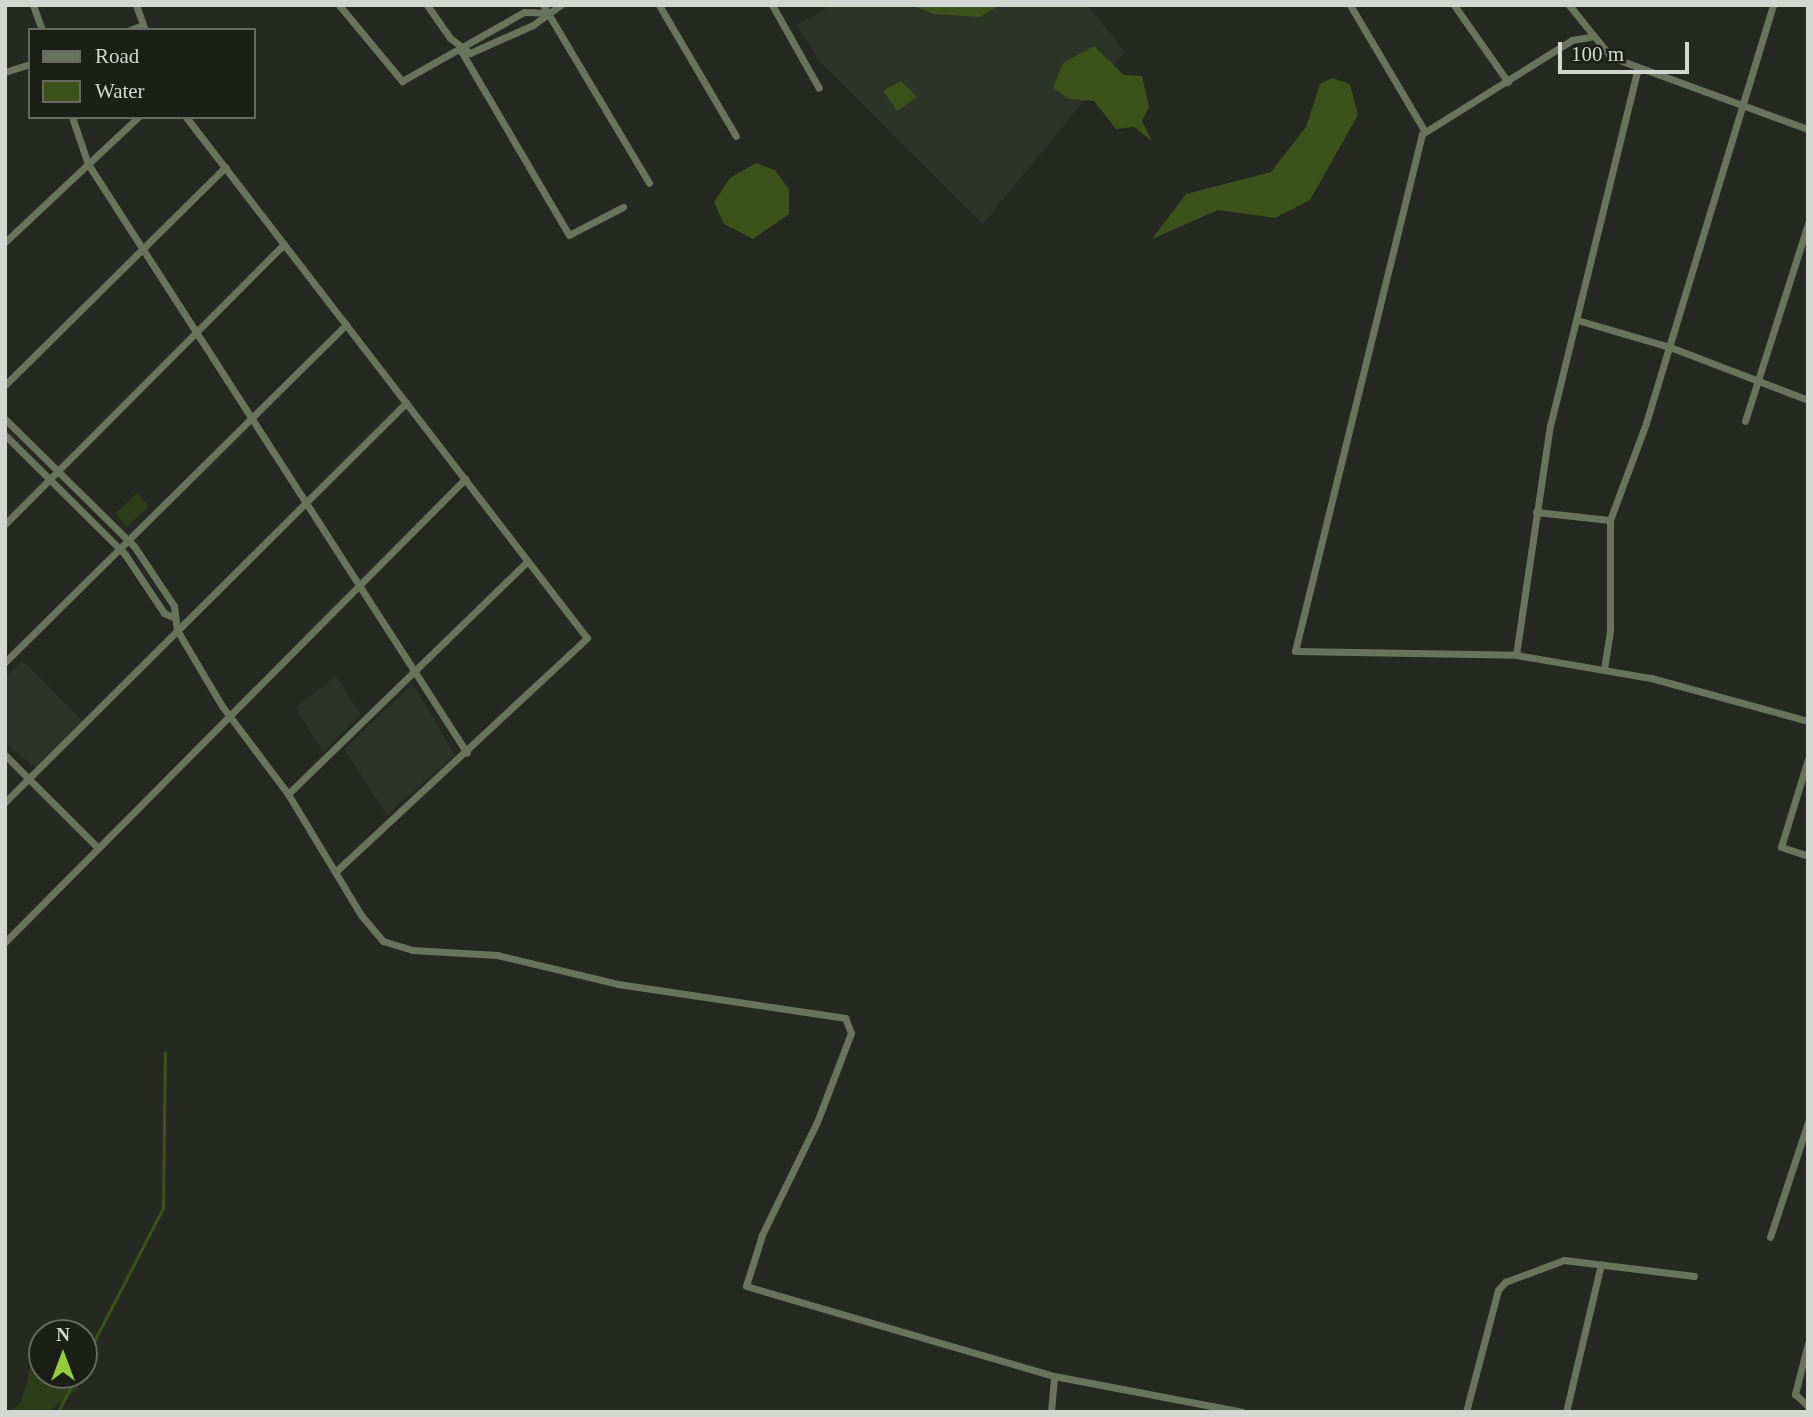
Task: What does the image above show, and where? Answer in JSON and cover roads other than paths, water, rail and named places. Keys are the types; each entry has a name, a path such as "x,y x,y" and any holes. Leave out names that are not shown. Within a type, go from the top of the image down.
{"street":[{"path":"33,5 41,28"},
{"path":"136,5 144,28"},
{"path":"339,5 402,81 461,51 524,12 547,13"},
{"path":"427,5 461,51 569,235 623,206"},
{"path":"543,5 649,183"},
{"path":"461,51 480,52 561,5"},
{"path":"659,5 736,136"},
{"path":"772,5 819,88"},
{"path":"1350,5 1424,130 1295,651 1516,655 1604,669 1808,720"},
{"path":"1454,5 1508,82"},
{"path":"1569,5 1590,37 1611,57 1808,129"},
{"path":"1604,669 1610,630 1610,520 1670,347 1741,103 1773,5"},
{"path":"1424,130 1508,82 1572,40 1590,37"},
{"path":"5,72 28,65"},
{"path":"1516,655 1536,512 1577,320 1638,68"},
{"path":"73,119 88,164 141,250 467,753"},
{"path":"7,241 136,119"},
{"path":"188,119 585,633 587,642 337,870"},
{"path":"5,385 225,167"},
{"path":"1745,421 1760,381 1808,223"},
{"path":"5,231 7,241"},
{"path":"5,524 284,244"},
{"path":"1577,320 1670,347 1808,400"},
{"path":"5,663 346,324"},
{"path":"5,802 406,402"},
{"path":"5,419 127,539 174,607 173,617 177,630 230,718 288,794 375,934 398,948 497,955 618,984 845,1018 851,1033 817,1122 762,1235 746,1286 1054,1376 1242,1412"},
{"path":"5,435 119,548 164,613 173,617"},
{"path":"5,942 465,479"},
{"path":"1536,512 1610,520"},
{"path":"288,794 528,561"},
{"path":"5,755 99,848"},
{"path":"1808,759 1781,847 1808,856"},
{"path":"1770,1237 1808,1122"},
{"path":"1466,1412 1495,1301 1505,1282 1564,1260 1694,1276"},
{"path":"1566,1412 1601,1264"},
{"path":"1808,1343 1794,1394 1808,1406"},
{"path":"1051,1412 1054,1376"}],"water":[{"path":"912,5 1000,5 980,17 934,14"},
{"path":"1094,46 1124,75 1142,76 1149,107 1142,121 1152,141 1134,127 1116,129 1094,101 1069,99 1053,88 1063,63"},
{"path":"1332,78 1350,84 1358,115 1310,200 1275,218 1218,210 1152,239 1186,194 1271,172 1306,127 1320,84"},
{"path":"901,81 917,97 897,111 883,91"},
{"path":"756,163 775,170 789,189 789,214 753,239 724,224 714,202 730,178"}],"waterway":[{"path":"98,1334 163,1208 165,1053"},
{"path":"58,1412 70,1389"}]}
